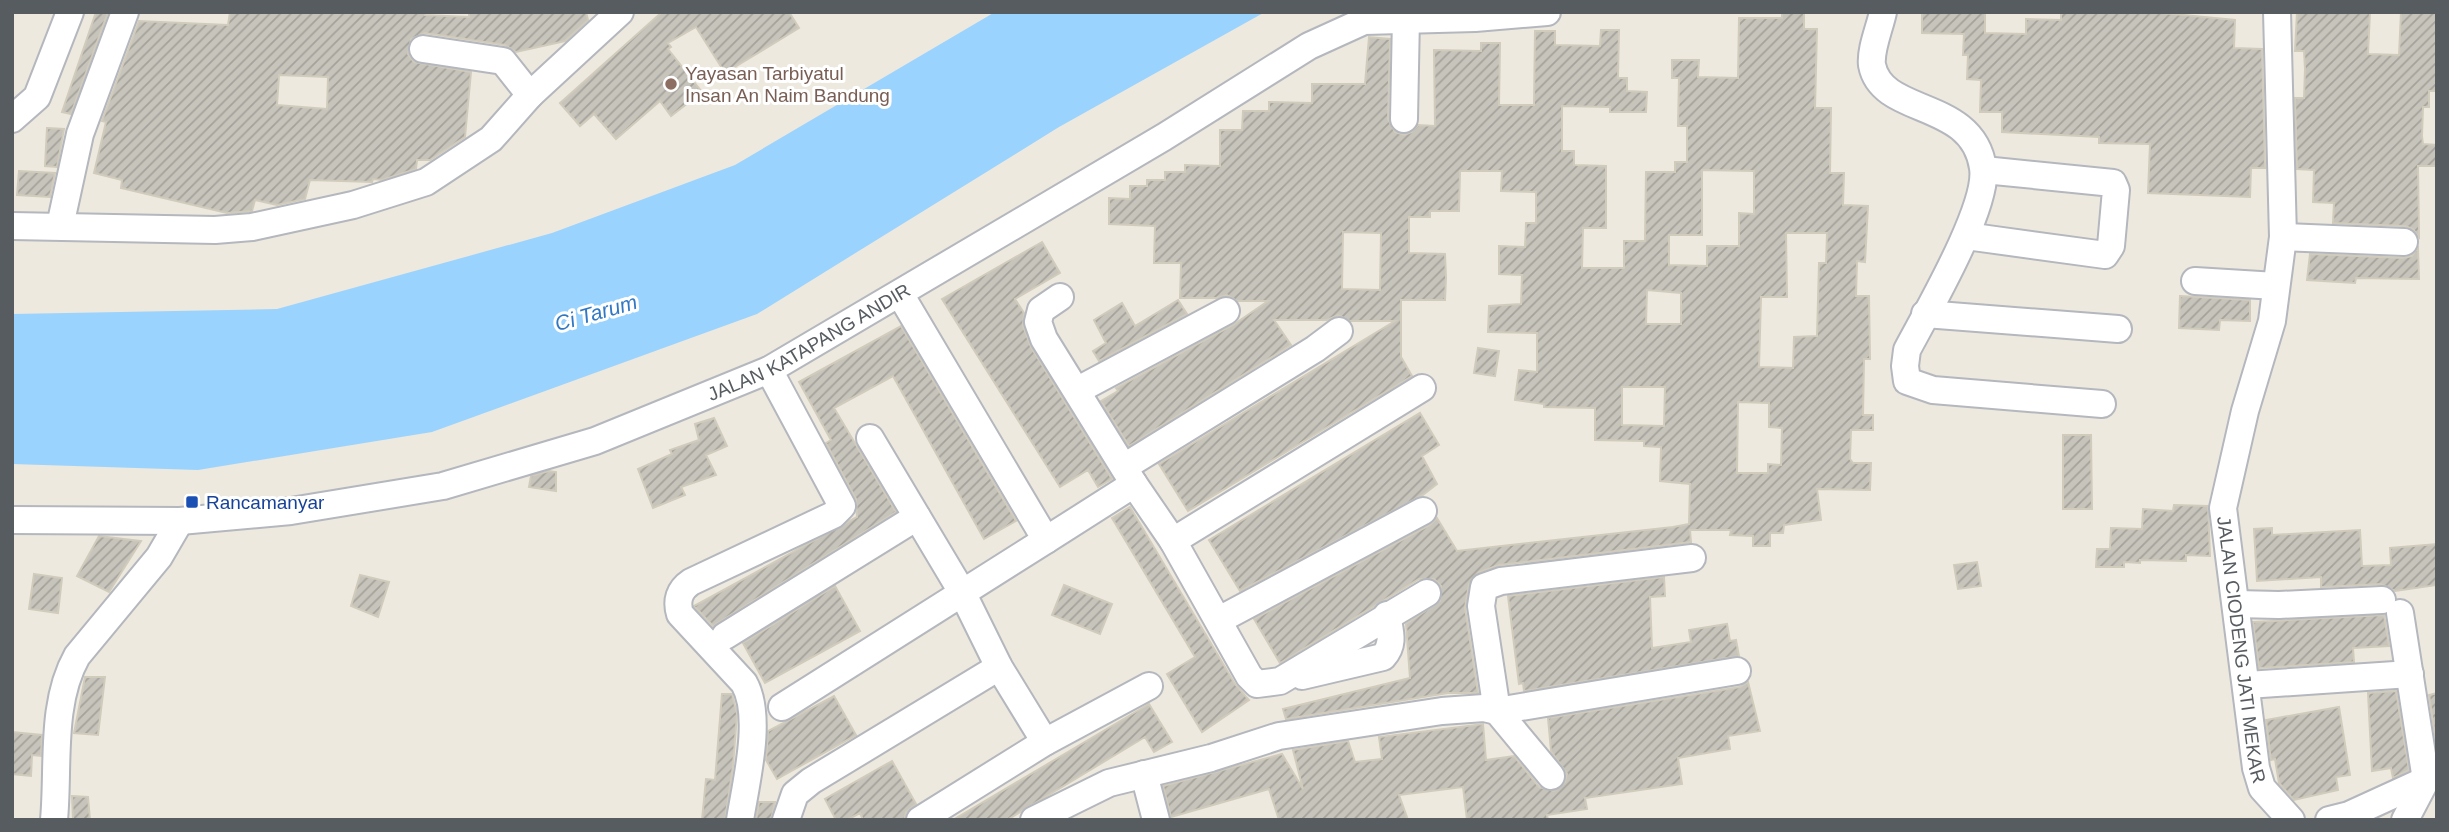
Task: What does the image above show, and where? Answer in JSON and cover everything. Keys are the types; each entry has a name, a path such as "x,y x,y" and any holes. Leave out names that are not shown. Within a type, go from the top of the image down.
{"street":[{"path":"13,113 37,97 70,12"},
{"path":"60,226 80,134 125,12"},
{"path":"12,226 252,227 353,205 426,182 460,162 491,138 594,21 620,12"},
{"path":"1882,12 1871,62 1878,82 1903,99 1956,121 1975,142 1984,170 1966,236 1908,350 1905,366 1908,381 1933,390 2102,404"},
{"name":"JALAN CIODENG JATI MEKAR","path":"2277,12 2283,237 2272,321 2245,411 2223,508 2256,768 2262,788 2291,820"},
{"name":"JALAN KATAPANG ANDIR","path":"12,520 180,521 291,511 443,486 595,441 769,370 900,294 1309,46 1371,16 1475,18 1538,13"},
{"path":"1404,119 1406,17"},
{"path":"423,48 503,61 530,95"},
{"path":"1966,236 2105,255 2111,246 2116,190 2113,183 1984,170"},
{"path":"2283,237 2404,242"},
{"path":"2195,281 2276,286"},
{"path":"900,294 1046,540"},
{"path":"1060,297 1044,306 1038,322 1044,339 1173,541 1249,676 1257,684 1280,681 1427,593"},
{"path":"1078,390 1226,311"},
{"path":"1925,314 2118,329"},
{"path":"782,707 1046,540 1129,476 1339,331"},
{"path":"740,820 751,748 751,695 744,683 680,614 677,606 679,596 683,587 691,582 833,514 842,506 769,370"},
{"path":"1173,541 1422,388"},
{"path":"870,438 962,592 999,667 1045,742"},
{"path":"1219,620 1423,511"},
{"path":"725,636 917,517"},
{"path":"54,820 61,700 67,673 76,656 159,557 180,521"},
{"path":"1551,776 1497,711 1481,606 1485,587 1502,581 1692,558"},
{"path":"2236,604 2391,607 2410,674 2431,778 2405,820"},
{"path":"786,820 795,794 811,781 999,667"},
{"path":"1034,820 1109,783 1211,758 1279,736 1442,711 1485,708 1497,711 1737,671"},
{"path":"2247,685 2410,674"},
{"path":"920,820 1045,742 1149,686"},
{"path":"1144,774 1156,820"},
{"path":"2329,820 2349,815 2431,778"}],"water":[{"name":"Ci Tarum","path":"995,12 1265,12 1059,127 757,314 432,432 198,470 12,464 12,314 277,309 552,233 735,165"}],"building":[{"path":"96,12 108,12 71,114 62,112"},
{"path":"230,12 425,12 425,15 469,17 469,12 586,12 588,20 565,41 516,52 505,45 425,33 411,39 408,54 414,62 471,72 465,137 430,160 417,160 416,169 382,180 310,180 305,199 277,205 255,200 252,211 227,213 121,188 122,180 94,173 106,122 102,121 139,21 228,25","holes":["279,75 328,77 327,109 277,105"]},
{"path":"662,12 789,12 799,28 725,73 696,27 668,43 671,47 668,49 702,92 671,116 660,101 616,139 594,114 580,126 560,103"},
{"path":"1782,12 1804,12 1804,29 1817,29 1815,108 1831,108 1830,173 1844,173 1843,205 1868,206 1865,262 1857,261 1856,296 1869,296 1870,359 1864,359 1863,415 1873,415 1873,430 1851,430 1850,459 1853,463 1871,463 1870,490 1817,489 1821,520 1784,525 1783,533 1770,533 1770,546 1753,546 1753,536 1730,535 1731,530 1690,530 1691,542 1499,565 1479,572 1469,584 1465,608 1478,693 1448,693 1286,719 1283,709 1410,678 1406,624 1440,601 1441,586 1434,579 1419,579 1280,663 1254,619 1430,525 1437,518 1457,551 1673,527 1689,524 1690,484 1660,481 1661,447 1644,446 1644,441 1595,440 1595,408 1544,407 1544,404 1515,400 1519,370 1537,372 1537,333 1488,332 1489,306 1521,304 1522,275 1499,274 1499,246 1525,247 1526,223 1536,223 1536,192 1501,191 1502,171 1460,171 1459,211 1430,211 1430,217 1409,217 1409,253 1445,254 1446,278 1445,300 1401,300 1401,357 1412,376 1188,511 1159,464 1395,321 1350,321 1338,315 1327,320 1274,320 1291,345 1129,446 1101,401 1118,391 1116,388 1233,325 1268,301 1237,301 1227,295 1216,298 1180,298 1181,263 1154,263 1155,226 1109,224 1109,198 1130,199 1130,186 1147,186 1147,180 1165,180 1165,172 1185,172 1185,165 1220,166 1220,130 1242,130 1243,111 1269,111 1269,102 1312,103 1312,84 1365,84 1369,37 1390,39 1388,119 1395,132 1404,135 1412,132 1418,125 1435,126 1434,50 1481,51 1481,43 1500,43 1499,105 1534,105 1535,31 1555,31 1555,45 1600,46 1601,30 1619,30 1618,78 1627,78 1627,91 1647,92 1646,112 1610,112 1610,107 1562,106 1562,151 1574,151 1574,165 1606,166 1606,228 1583,228 1582,268 1624,268 1624,241 1645,241 1646,172 1675,172 1675,162 1687,162 1687,126 1678,126 1679,78 1672,78 1672,60 1699,60 1698,77 1738,78 1739,18 1782,18","holes":["1702,170 1754,171 1754,214 1739,213 1739,246 1707,246 1707,266 1669,265 1669,235 1702,235","1343,232 1381,233 1380,290 1342,289","1786,233 1827,233 1826,263 1819,263 1817,336 1794,337 1793,368 1759,367 1761,297 1787,297","1647,290 1681,293 1681,324 1646,324","1622,387 1665,387 1664,426 1622,425","1738,402 1769,403 1769,427 1782,428 1781,465 1768,464 1768,473 1737,473"]},
{"path":"1922,12 1985,13 1985,33 2026,34 2026,19 2061,20 2061,12 2152,12 2235,20 2234,48 2262,49 2265,168 2251,168 2250,197 2148,193 2150,144 2099,143 2099,137 2002,132 2002,112 1980,112 1981,80 1967,79 1968,55 1963,55 1964,34 1922,33"},
{"path":"2297,12 2370,12 2368,54 2399,55 2401,12 2437,12 2437,91 2429,91 2429,107 2423,107 2422,136 2423,144 2437,145 2437,166 2418,166 2419,237 2413,229 2405,226 2333,223 2334,203 2313,202 2314,170 2297,169 2295,98 2304,98 2305,69 2304,51 2295,51"},
{"path":"47,128 64,129 57,167 45,166"},
{"path":"19,171 55,173 50,197 17,195"},
{"path":"1042,242 1060,273 1015,299 1024,313 1023,326 1031,347 1112,479 1098,487 1088,470 1060,487 942,299"},
{"path":"2418,248 2419,279 2356,278 2355,283 2307,280 2310,254 2403,258 2412,256"},
{"path":"2180,296 2250,300 2250,321 2220,320 2219,330 2179,328"},
{"path":"1178,300 1187,314 1099,361 1093,351 1106,343 1094,320 1122,303 1135,326"},
{"path":"901,326 1016,521 984,539 893,376 834,408 896,512 713,626 694,606 857,517 856,499 826,443 831,440 799,382"},
{"path":"1478,348 1499,351 1495,376 1474,373"},
{"path":"1420,413 1439,445 1422,456 1437,484 1423,495 1240,591 1209,540"},
{"path":"714,418 727,446 706,455 716,475 681,487 685,495 653,508 638,469 672,454 670,450 699,440 695,424"},
{"path":"2063,435 2091,435 2092,509 2063,509"},
{"path":"556,472 556,491 529,487 531,476"},
{"path":"2174,505 2208,506 2210,556 2186,555 2186,561 2140,560 2140,563 2124,562 2124,567 2096,567 2097,549 2110,549 2111,528 2142,529 2143,509 2173,511"},
{"path":"1130,507 1235,684 1249,700 1202,732 1167,674 1195,657 1112,518"},
{"path":"2272,528 2272,535 2360,530 2362,566 2391,565 2390,548 2437,544 2437,585 2395,591 2381,584 2321,587 2321,577 2257,581 2254,529"},
{"path":"99,536 141,541 109,592 77,576"},
{"path":"1977,562 1981,586 1958,589 1954,565"},
{"path":"34,574 62,578 58,613 29,609"},
{"path":"360,575 389,582 378,617 351,606"},
{"path":"1664,577 1665,596 1650,597 1652,648 1691,642 1689,630 1727,624 1730,641 1736,640 1739,656 1524,691 1523,683 1519,684 1508,596"},
{"path":"1064,585 1112,604 1100,634 1052,615"},
{"path":"835,586 860,631 765,683 743,643"},
{"path":"2384,615 2389,646 2353,648 2354,662 2259,668 2253,622"},
{"path":"85,677 105,677 98,735 74,733"},
{"path":"1748,682 1760,731 1728,736 1730,749 1678,758 1682,784 1585,798 1587,809 1547,815 1548,820 1467,820 1463,787 1399,795 1408,820 1279,820 1269,789 1171,817 1163,786 1282,754 1303,789 1293,750 1348,741 1355,762 1382,759 1379,737 1483,724 1486,760 1514,756 1539,787 1554,791 1565,782 1567,774 1551,751 1548,718 1740,687"},
{"path":"2396,691 2409,770 2393,778 2391,768 2372,771 2368,693"},
{"path":"2437,693 2437,742 2436,742 2429,695"},
{"path":"722,694 732,694 737,714 725,820 702,820 706,779 715,780"},
{"path":"834,696 856,735 777,779 766,760 768,731"},
{"path":"1149,704 1172,742 1154,752 1145,737 1007,820 953,820"},
{"path":"2339,707 2350,775 2336,777 2338,790 2294,800 2279,783 2275,759 2271,760 2266,720"},
{"path":"12,732 42,735 41,756 32,755 31,776 12,774"},
{"path":"892,761 916,804 906,812 904,820 863,820 860,813 847,820 836,820 825,799"},
{"path":"72,796 88,797 90,820 73,820"},
{"path":"759,802 775,802 771,820 756,820"}],"place":[{"name":"Yayasan Tarbiyatul Insan An Naim Bandung","path":"671,84"},
{"name":"Rancamanyar","path":"192,502"}]}
